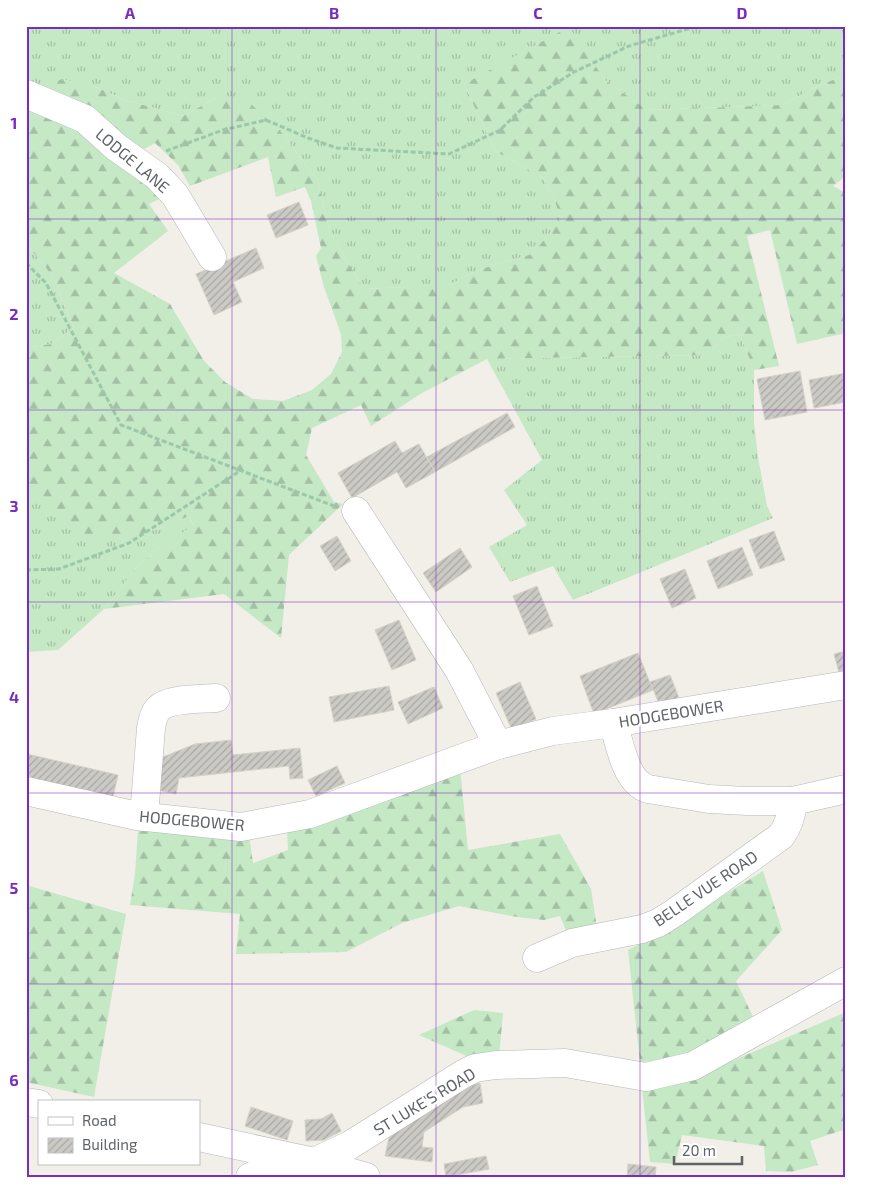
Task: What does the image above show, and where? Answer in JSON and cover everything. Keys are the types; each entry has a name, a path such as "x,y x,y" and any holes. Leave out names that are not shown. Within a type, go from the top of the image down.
{"street":[{"name":"LODGE LANE","path":"26,94 85,119 116,148 157,176 175,196 212,257"},
{"path":"356,511 459,670 498,745"},
{"name":"HODGEBOWER","path":"26,791 144,817 242,827 310,814 498,745 552,731 613,723 846,685"},
{"path":"144,817 151,728 157,710 163,704 174,701 216,698"},
{"path":"613,723 630,773 635,782 641,787 664,793 709,799 793,802 846,789"},
{"name":"BELLE VUE ROAD","path":"537,958 572,943 642,929 658,923 781,836 788,827 793,802"},
{"name":"ST LUKE'S ROAD","path":"314,1162 350,1145 462,1074 475,1068 496,1065 566,1063 646,1077 693,1066 846,981"},
{"path":"200,1137 314,1162 366,1177"},
{"path":"250,1177 268,1169 314,1162"}],"path":[{"path":"138,164 178,146 223,130 266,120 337,148 449,154 500,130 534,97 574,72 629,46 698,26"},
{"path":"26,263 46,283 121,425 338,508 356,511"},
{"path":"26,570 58,569 128,543 240,470"}],"green space":[{"path":"26,26 846,26 846,75 820,85 782,105 647,110 605,80 569,28 464,84 495,151 542,177 553,195 561,220 532,254 481,269 445,287 364,289 330,233 318,182 284,135 216,98 183,116 125,100 94,86 32,87 26,84"},
{"path":"569,27 605,80 647,110 782,105 820,85 846,75 846,176 833,186 846,193 846,333 797,344 770,230 747,236 779,366 754,370 740,334 722,338 708,355 487,359 422,393 371,426 361,405 312,428 306,455 334,502 343,504 289,555 281,638 224,594 104,609 135,569 159,548 194,525 189,516 138,535 124,538 97,538 78,530 26,495 26,348 51,344 74,328 52,275 26,244 26,100 66,117 142,178 159,199 149,204 168,231 114,273 170,304 204,361 225,382 253,399 283,401 312,390 331,374 342,352 341,334 324,287 316,256 321,248 311,201 305,187 276,197 268,157 190,186 178,165 155,143 135,154 32,87 63,79 94,86 125,100 183,116 216,98 250,103 284,135 318,182 330,233 364,289 445,287 481,269 532,254 561,220 553,195 542,177 495,151 464,84"},
{"path":"26,244 52,275 74,328 51,344 26,348"},
{"path":"740,334 754,370 754,422 758,457 767,506 773,518 573,600 553,566 510,582 489,547 527,525 504,490 542,460 487,359 708,355 722,338"},
{"path":"26,495 86,534 155,530 189,516 194,526 159,548 135,569 104,609 58,650 26,652"},
{"path":"460,767 468,850 560,834 591,889 597,928 567,933 560,916 544,920 459,906 402,923 346,952 236,954 240,914 130,905 135,874 138,830 219,837 249,835 253,863 288,850 287,830"},
{"path":"763,871 782,930 736,981 756,1023 688,1058 640,1062 628,950 666,931"},
{"path":"26,885 126,914 94,1097 26,1082"},
{"path":"474,1010 503,1013 499,1057 471,1058 419,1035"},
{"path":"846,1012 846,1129 810,1141 818,1165 791,1172 766,1171 764,1146 682,1135 675,1164 650,1162 642,1087 693,1078"}],"building":[{"path":"299,202 308,225 276,238 267,215"},
{"path":"256,248 264,268 233,282 242,302 214,315 196,274"},
{"path":"800,371 807,412 765,420 757,379"},
{"path":"846,373 846,402 814,408 809,380"},
{"path":"507,413 515,427 435,472 427,457"},
{"path":"395,441 402,453 419,444 435,472 406,488 397,472 352,498 338,473"},
{"path":"774,531 785,560 760,569 749,540"},
{"path":"337,536 351,561 335,571 320,546"},
{"path":"742,547 753,575 718,589 707,561"},
{"path":"460,548 472,567 436,592 423,573"},
{"path":"685,569 696,598 672,608 660,579"},
{"path":"537,586 553,626 529,635 513,596"},
{"path":"399,620 416,660 392,670 375,630"},
{"path":"846,651 846,674 840,676 834,654"},
{"path":"638,653 653,690 594,714 580,676"},
{"path":"670,675 679,698 660,706 650,682"},
{"path":"520,682 536,719 512,730 496,693"},
{"path":"389,686 394,710 334,722 329,697"},
{"path":"434,687 443,708 408,724 398,702"},
{"path":"231,740 233,755 300,748 303,778 290,779 289,766 179,778 176,794 157,790 163,757 195,744"},
{"path":"27,754 118,775 113,797 26,777"},
{"path":"337,766 345,783 316,796 308,780"},
{"path":"480,1083 483,1103 463,1107 424,1132 422,1147 433,1148 432,1162 385,1156 390,1133 460,1088"},
{"path":"251,1107 293,1121 287,1140 245,1126"},
{"path":"332,1113 341,1131 324,1140 306,1141 305,1120 321,1119"},
{"path":"486,1156 489,1169 446,1177 444,1164"},
{"path":"628,1164 656,1167 655,1177 627,1177"}]}
